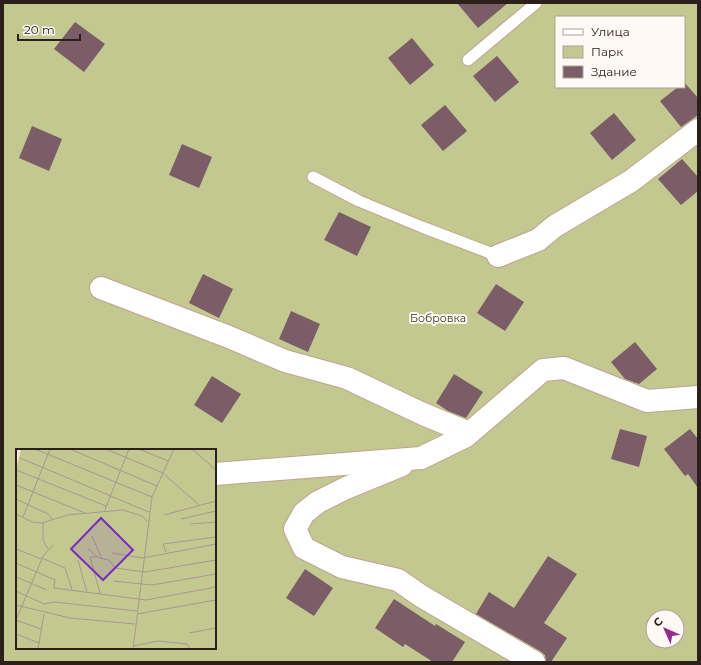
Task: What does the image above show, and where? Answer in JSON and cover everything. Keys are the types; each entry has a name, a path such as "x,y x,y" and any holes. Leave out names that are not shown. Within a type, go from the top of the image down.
{"street":[{"path":"498,256 538,240 555,226 631,181 698,130"},
{"path":"101,288 229,337 284,361 348,378 422,414 469,433"},
{"path":"534,662 421,596 398,580 342,567 304,548 295,529 304,513 318,502 346,488 421,458 466,436 542,370 564,368 647,401 698,397"},
{"path":"216,474 421,458"}],"lane":[{"path":"468,60 536,3"},
{"path":"313,177 359,201 429,230 498,256"}],"green space":[{"name":"Бобровка","path":"3,3 698,3 698,662 3,662"}],"building":[{"path":"457,3 508,3 478,28"},
{"path":"75,22 105,44 84,72 54,49"},
{"path":"412,38 434,65 410,85 388,58"},
{"path":"497,56 519,82 495,102 473,76"},
{"path":"685,83 698,98 698,115 681,127 660,101 677,88 685,88"},
{"path":"445,105 467,131 443,151 421,125"},
{"path":"614,113 636,140 612,160 590,133"},
{"path":"32,126 62,139 49,171 19,158"},
{"path":"182,144 212,157 199,188 169,175"},
{"path":"682,159 698,177 698,191 681,205 658,179"},
{"path":"339,212 371,227 357,256 324,240"},
{"path":"203,274 233,289 219,318 189,303"},
{"path":"496,284 524,302 505,331 477,313"},
{"path":"291,311 320,324 308,352 279,339"},
{"path":"635,342 657,369 639,384 625,379 611,362"},
{"path":"454,374 483,392 466,418 448,411 436,403"},
{"path":"212,376 241,394 222,423 194,405"},
{"path":"620,429 647,436 639,467 611,459"},
{"path":"690,429 698,439 698,488 688,474 685,476 664,449"},
{"path":"548,556 577,574 544,623 567,638 551,662 546,662 545,655 540,651 476,614 489,592 514,608"},
{"path":"305,569 333,588 314,616 286,598"},
{"path":"394,599 435,626 436,624 465,642 452,662 433,662 405,644 403,647 375,628"}]}
